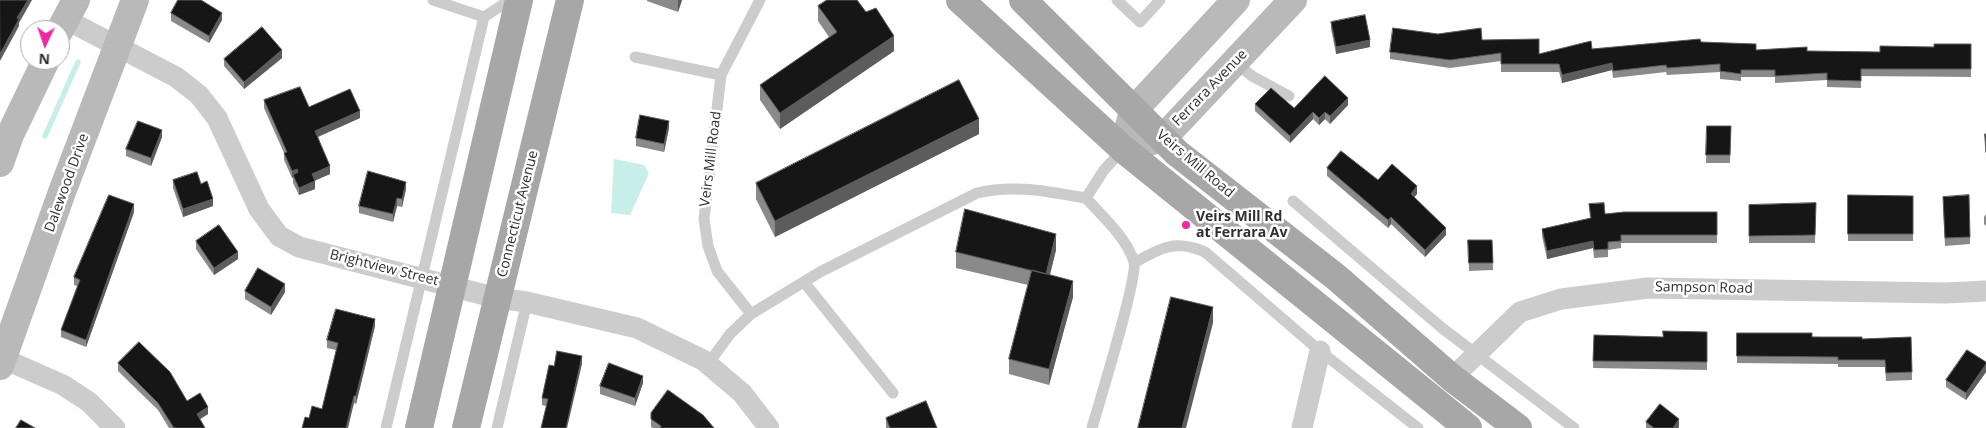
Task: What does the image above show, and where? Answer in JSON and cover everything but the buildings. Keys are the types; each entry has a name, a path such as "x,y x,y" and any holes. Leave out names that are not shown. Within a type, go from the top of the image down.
{"main road":[{"path":"419,428 519,0"},
{"name":"Connecticut Avenue","path":"466,428 570,0"},
{"path":"960,0 1123,149 1468,428"},
{"name":"Veirs Mill Road","path":"1023,0 1177,153 1336,277 1452,378 1518,428"}],"street":[{"name":"Dalewood Drive","path":"2,363 62,192 135,0"},
{"path":"1123,149 1133,111 1236,0"},
{"name":"Ferrara Avenue","path":"1123,149 1162,138 1235,62 1281,6"},
{"name":"Brightview Street","path":"67,16 118,47 176,77 199,95 217,118 259,209 279,236 299,247 497,298 527,302 637,328 708,364 742,393 769,428"},
{"path":"0,162 10,135 41,70"},
{"name":"Sampson Road","path":"1452,378 1520,312 1562,299 1648,288 1946,293 1986,291"},
{"path":"1302,428 1320,351"},
{"path":"2,363 63,385 89,402 115,428"}],"lane":[{"path":"433,0 484,17"},
{"path":"386,428 484,17 510,0"},
{"name":"Veirs Mill Road","path":"750,314 717,271 708,246 704,219 721,75 760,0"},
{"path":"1117,0 1140,22 1160,0"},
{"path":"635,57 721,75"},
{"path":"1235,62 1252,76 1289,96"},
{"path":"1086,198 1104,170 1123,149"},
{"path":"708,364 730,334 750,314 804,282 977,193 998,188 1018,188 1086,198 1127,247 1134,263 1129,295 1092,428"},
{"path":"1293,201 1442,328 1574,428"},
{"path":"1134,263 1159,248 1170,246 1184,246 1205,252 1320,351 1418,428"},
{"path":"804,282 893,393"},
{"path":"497,428 527,302"}],"water":[{"path":"614,159 644,165 649,173 630,215 611,213"}],"waterway":[{"path":"45,136 78,62"}],"place":[{"name":"Veirs Mill Rd at Ferrara Av","path":"1186,225"}]}
